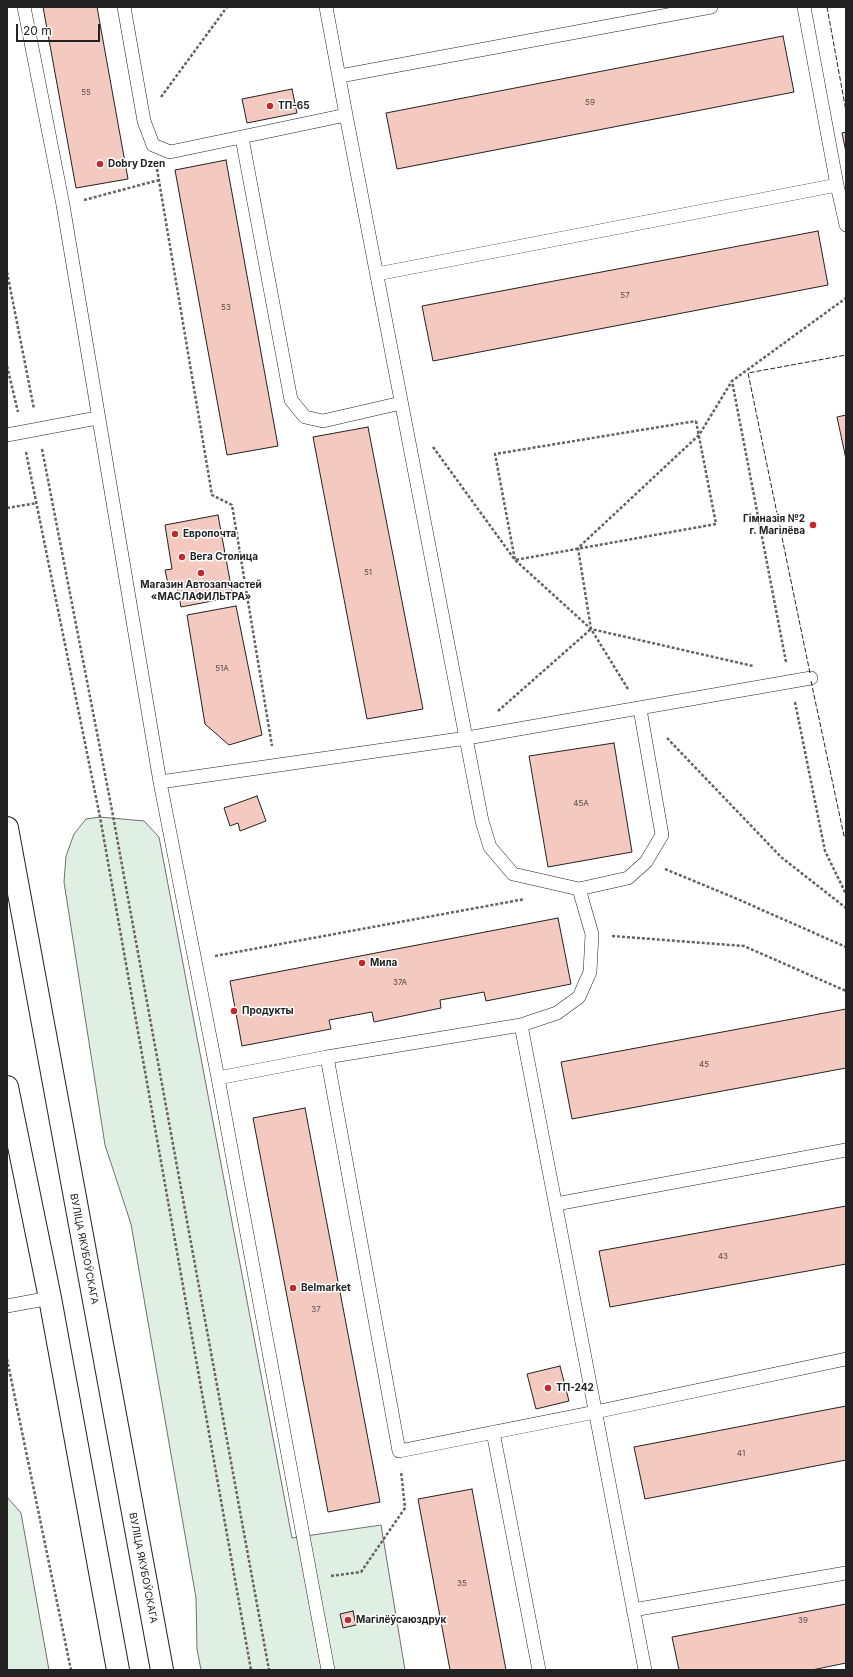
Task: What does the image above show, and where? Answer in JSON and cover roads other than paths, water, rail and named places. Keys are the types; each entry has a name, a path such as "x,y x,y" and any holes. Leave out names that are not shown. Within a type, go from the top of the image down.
{"main road":[{"name":"ВУЛІЦА ЯКУБОЎСКАГА","path":"7,828 162,1670"},
{"path":"7,1087 50,1298 118,1670"}],"lane":[{"path":"24,7 63,205 97,418 160,782 218,1078 328,1670"},
{"path":"124,7 144,120 153,144 170,152 346,115"},
{"path":"326,7 482,821 490,847 513,874 579,889 628,878 646,862 662,835 640,709"},
{"path":"804,7 837,185 846,225"},
{"path":"340,76 705,8"},
{"path":"242,138 292,400 305,417 323,421 401,403"},
{"path":"377,274 837,185"},
{"path":"7,435 97,418"},
{"path":"160,782 467,738 811,678"},
{"path":"218,1078 327,1057 521,1025 557,1013 579,997 590,972 592,934 579,889"},
{"path":"521,1025 645,1670"},
{"path":"327,1057 398,1450 595,1412 846,1359"},
{"path":"556,1204 846,1150"},
{"path":"7,1306 50,1298"},
{"path":"492,1432 539,1670"},
{"path":"634,1610 846,1573"}],"place":[{"name":"ТП-65","path":"270,106"},
{"name":"Dobry Dzen","path":"100,164"},
{"name":"Гімназія №2 г. Магілёва","path":"813,525"},
{"name":"Европочта","path":"175,534"},
{"name":"Вега Столица","path":"182,557"},
{"name":"Магазин Автозапчастей «МАСЛАФИЛЬТРА»","path":"201,573"},
{"name":"Мила","path":"362,963"},
{"name":"Продукты","path":"234,1011"},
{"name":"Belmarket","path":"293,1288"},
{"name":"ТП-242","path":"548,1388"},
{"name":"Магілёўсаюздрук","path":"348,1620"}]}
